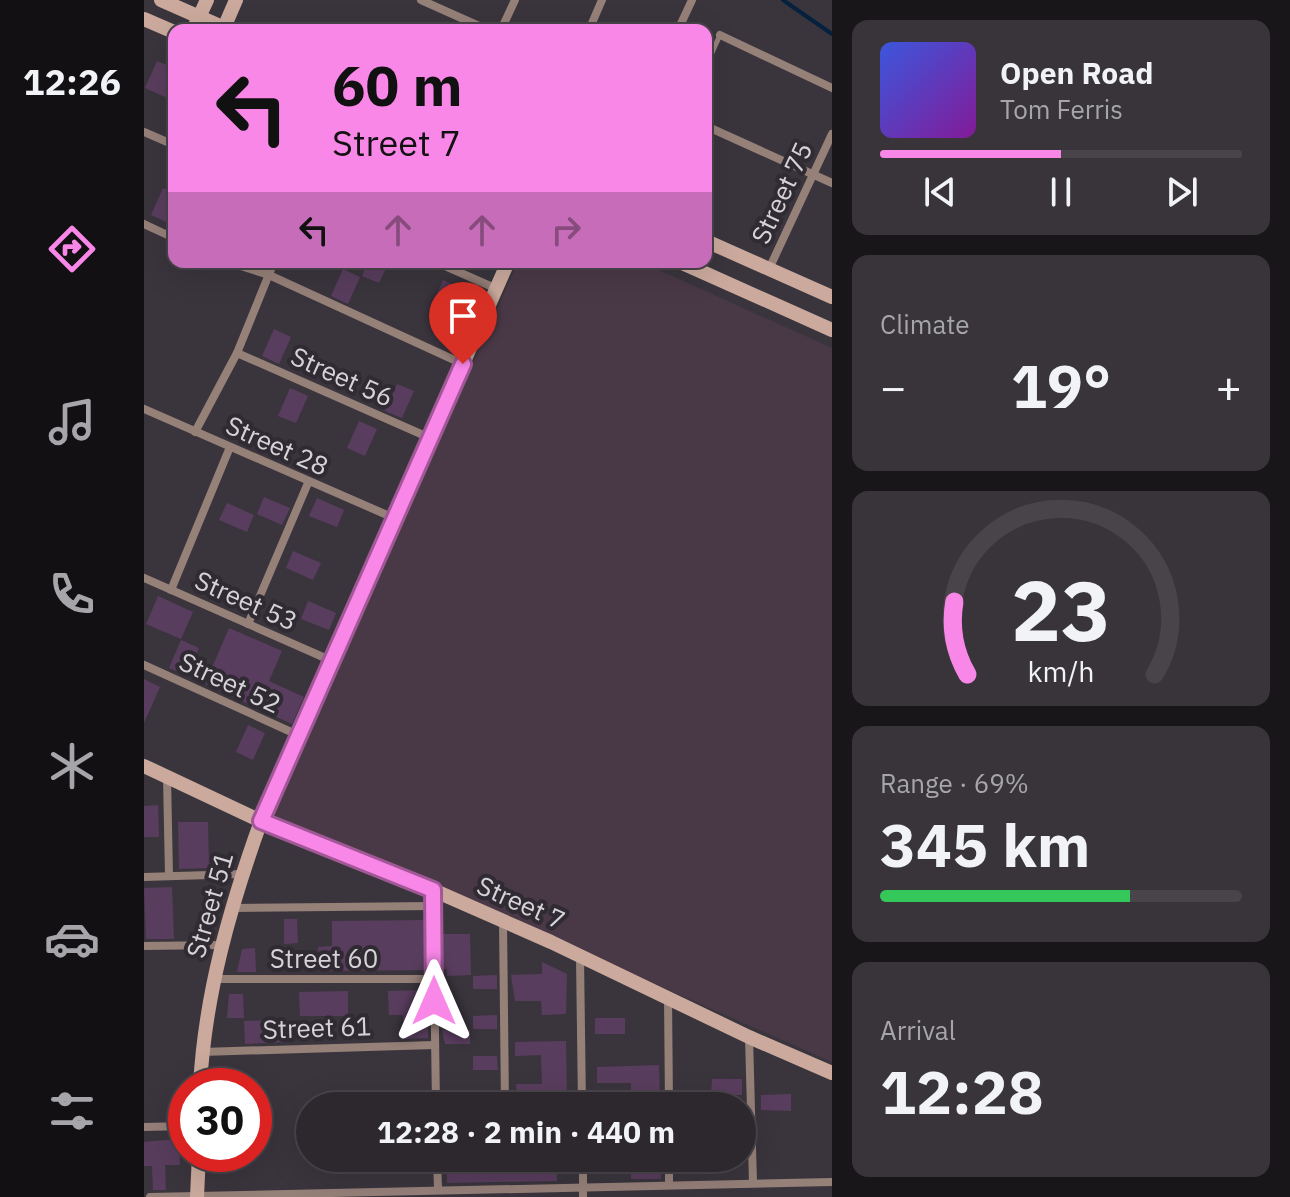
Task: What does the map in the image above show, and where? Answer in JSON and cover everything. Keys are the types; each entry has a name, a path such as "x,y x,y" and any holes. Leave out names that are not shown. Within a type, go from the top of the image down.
{"street":[{"path":"161,0 196,24 207,0"},
{"path":"227,24 236,0"},
{"path":"422,0 475,24"},
{"path":"504,24 515,0"},
{"path":"592,24 602,0"},
{"path":"681,24 692,0"},
{"path":"146,24 168,30"},
{"path":"720,35 832,88"},
{"path":"712,129 832,183"},
{"path":"144,132 168,142"},
{"name":"Street 75","path":"769,269 832,134"},
{"path":"144,224 168,235"},
{"path":"712,244 832,297"},
{"path":"247,268 269,275 463,364"},
{"path":"195,432 237,353 272,268"},
{"path":"450,268 497,289"},
{"name":"Street 51","path":"201,1068 222,945 261,821 506,268"},
{"path":"693,268 832,330"},
{"name":"Street 56","path":"237,353 430,438"},
{"name":"Street 28","path":"144,409 394,518"},
{"path":"171,590 230,447"},
{"path":"248,624 308,483"},
{"name":"Street 53","path":"144,578 332,661"},
{"name":"Street 52","path":"144,665 300,736"},
{"name":"Street 7","path":"144,766 261,821 503,921 832,1073"},
{"path":"167,776 169,876"},
{"path":"144,877 242,874"},
{"path":"433,890 436,1092"},
{"path":"232,908 433,906"},
{"path":"503,921 505,1092"},
{"path":"144,946 222,945"},
{"path":"580,957 582,1092"},
{"name":"Street 60","path":"214,979 434,979"},
{"path":"668,996 669,1092"},
{"path":"749,1037 753,1183"},
{"name":"Street 61","path":"202,1052 434,1045"},
{"path":"144,1127 168,1126"},
{"path":"197,1196 198,1172"},
{"path":"437,1172 438,1189"},
{"path":"583,1172 583,1197"},
{"path":"669,1172 669,1185"},
{"path":"150,1197 832,1182"}],"lane":[{"path":"712,53 720,35"}],"shaded area":[{"path":"515,268 654,268 832,348 832,1062 272,815"}],"building":[{"path":"157,61 168,66 168,98 145,88"},
{"path":"163,188 168,190 168,223 151,215"},
{"path":"365,268 386,268 379,283 362,276"},
{"path":"343,269 360,277 348,304 331,296"},
{"path":"443,280 460,288 448,315 431,308"},
{"path":"274,329 291,337 279,364 262,356"},
{"path":"397,384 414,391 402,418 385,411"},
{"path":"290,388 308,396 296,423 278,416"},
{"path":"359,421 377,429 365,456 347,448"},
{"path":"264,497 290,508 282,525 257,514"},
{"path":"317,498 344,510 337,527 309,516"},
{"path":"227,503 254,515 247,532 219,520"},
{"path":"293,551 321,563 313,580 286,568"},
{"path":"158,596 193,612 181,639 146,624"},
{"path":"308,601 336,613 329,630 301,619"},
{"path":"229,628 282,651 269,681 304,697 292,724 205,684"},
{"path":"181,640 199,648 187,675 169,668"},
{"path":"144,679 160,687 144,723"},
{"path":"248,725 265,733 253,760 236,752"},
{"path":"158,805 159,837 144,837 144,806"},
{"path":"178,822 208,822 209,868 179,869"},
{"path":"172,887 174,939 146,939 144,888"},
{"path":"284,919 297,919 298,943 284,944"},
{"path":"426,920 427,970 319,971 318,947 332,946 332,921"},
{"path":"441,934 470,934 471,975 447,976 447,969 441,970"},
{"path":"255,948 256,972 237,972 242,949"},
{"path":"542,962 567,974 566,1014 542,1015 541,1001 515,1001 511,975 542,974"},
{"path":"497,975 497,989 473,989 473,976"},
{"path":"427,990 428,1038 404,1039 403,1015 389,1015 388,991"},
{"path":"348,991 348,1016 300,1016 299,992"},
{"path":"229,994 243,994 244,1018 227,1018"},
{"path":"497,1015 497,1029 473,1029 473,1016"},
{"path":"595,1018 625,1018 625,1034 595,1034"},
{"path":"286,1020 287,1042 245,1044 244,1021"},
{"path":"442,1030 470,1030 470,1044 445,1044"},
{"path":"566,1041 567,1092 517,1092 516,1084 542,1084 541,1055 515,1056 515,1042"},
{"path":"473,1056 497,1056 498,1070 473,1070"},
{"path":"659,1065 660,1092 631,1092 631,1083 597,1083 597,1067"},
{"path":"712,1079 742,1079 742,1092 711,1092"},
{"path":"791,1094 791,1111 761,1110 761,1095"},
{"path":"168,1140 166,1190 153,1190 152,1166 144,1166 144,1142"},
{"path":"447,1172 557,1172 557,1181 447,1183"},
{"path":"631,1172 661,1172 661,1179 631,1179"}],"waterway":[{"path":"783,0 832,34"}],"route":[{"path":"434,1001 433,890 261,821 463,364"}]}
